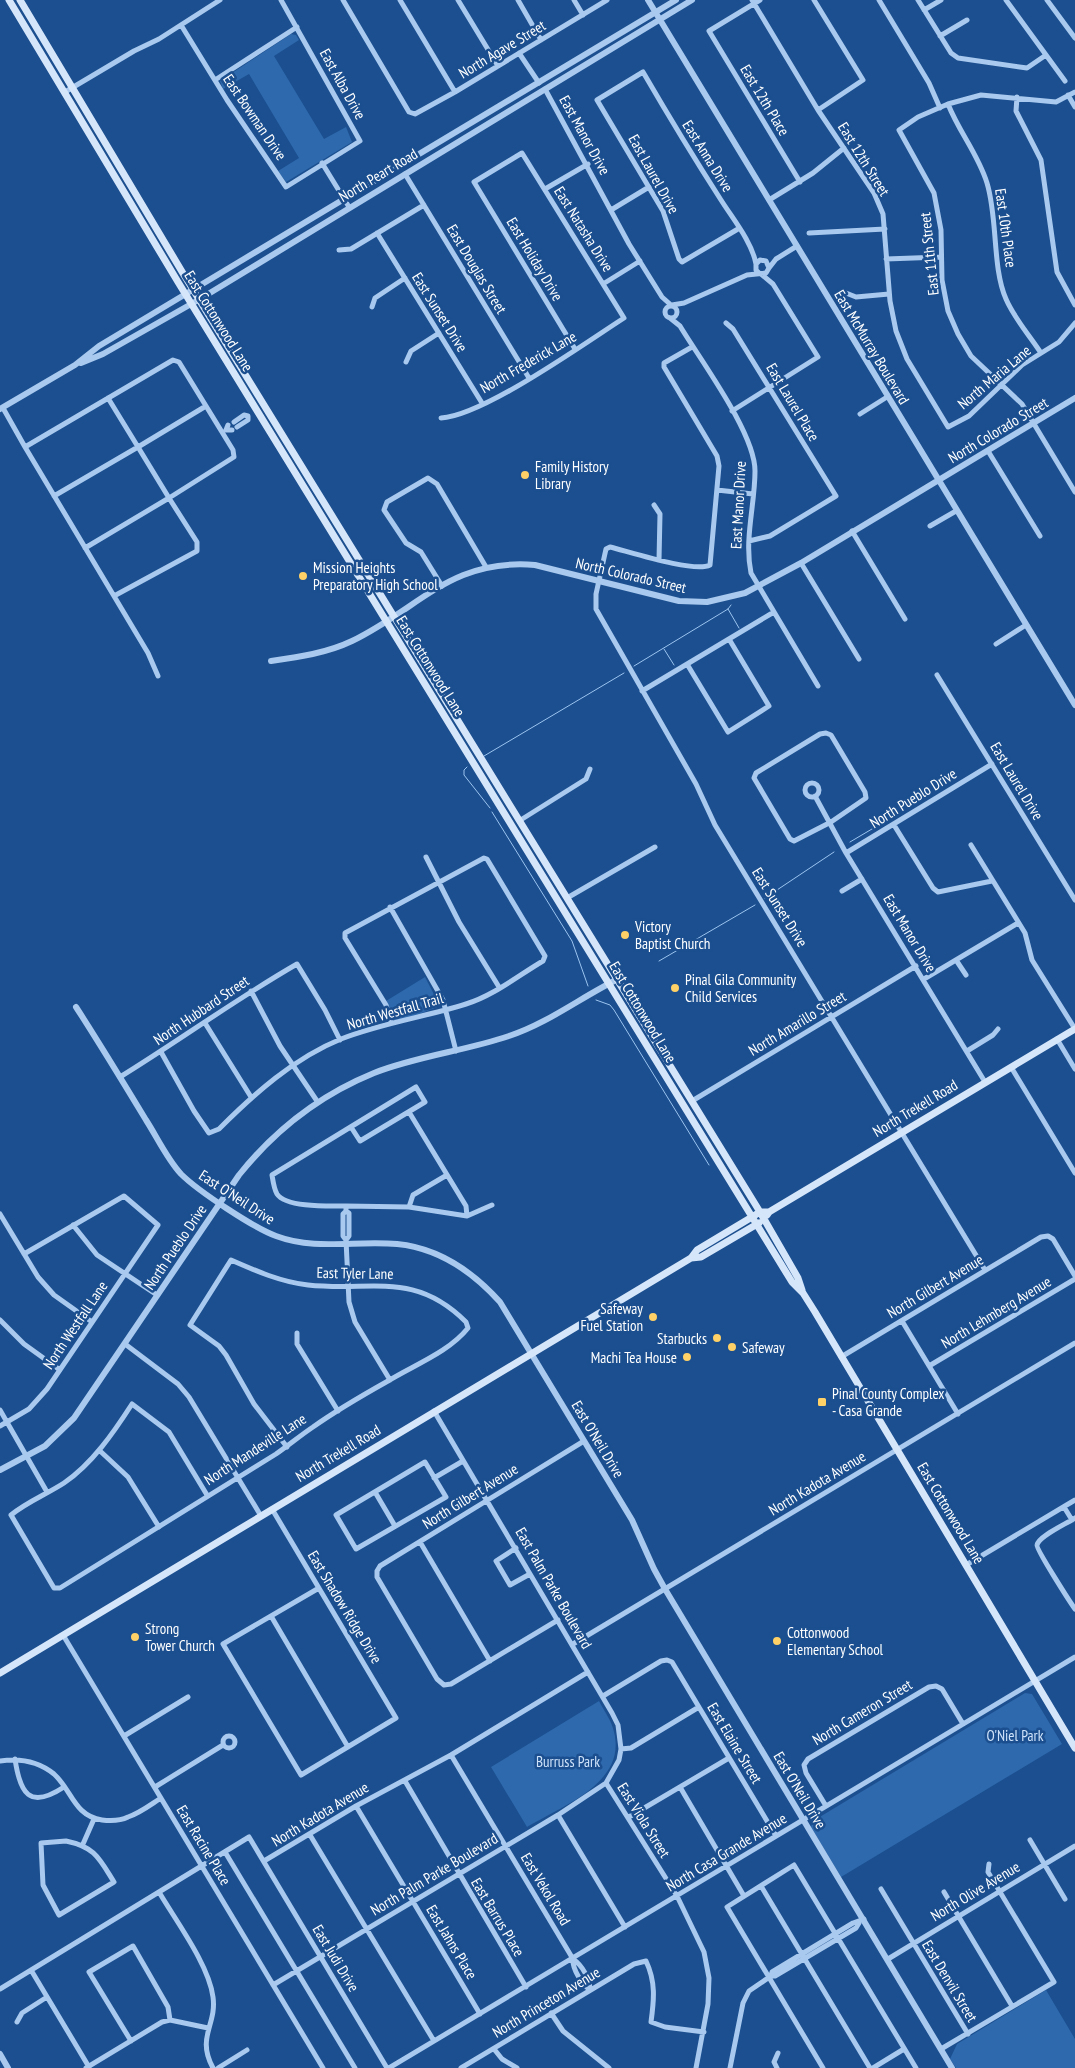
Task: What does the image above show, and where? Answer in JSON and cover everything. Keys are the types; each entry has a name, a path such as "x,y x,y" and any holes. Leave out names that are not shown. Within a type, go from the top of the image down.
{"main road":[{"name":"East Cottonwood Lane","path":"9,0 186,294 519,821 760,1212 798,1278 803,1293 1075,1748"},
{"name":"East Cottonwood Lane","path":"20,0 609,983 792,1282 803,1293"},
{"name":"North Trekell Road","path":"691,1258 701,1257 757,1224 769,1212 1075,1029"},
{"path":"702,1136 710,1131"},
{"name":"North Trekell Road","path":"0,1673 691,1258 697,1250 760,1212"},
{"path":"760,1212 769,1212"}],"street":[{"path":"65,92 181,25 220,0"},
{"name":"East Alba Drive","path":"281,0 360,142 322,164"},
{"name":"North Agave Street","path":"343,0 409,112 415,114 456,92 608,0"},
{"path":"400,0 456,92"},
{"path":"458,0 498,66"},
{"path":"518,0 541,40"},
{"path":"574,0 583,15"},
{"name":"East McMurray Boulevard","path":"648,0 886,396 1075,705"},
{"name":"North Peart Road","path":"1,409 75,365 99,346 676,0"},
{"name":"North Peart Road","path":"75,365 103,354 200,299 692,0"},
{"path":"753,2 760,0"},
{"path":"814,0 863,80 818,110"},
{"path":"879,0 929,83 940,108 982,94 1056,102 1075,92"},
{"path":"918,0 951,53 958,58 1027,68 1046,55"},
{"path":"924,10 941,0"},
{"path":"1006,0 1065,82"},
{"path":"1047,0 1075,38"},
{"name":"East 12th Place","path":"753,2 709,31 800,182"},
{"name":"East 12th Street","path":"753,2 818,110 874,194 882,214 885,229 889,294 896,332 907,359 948,427"},
{"path":"940,36 967,20"},
{"name":"East Bowman Drive","path":"181,25 286,187 322,164"},
{"path":"215,80 298,28"},
{"path":"519,53 539,83"},
{"name":"East Laurel Drive","path":"643,72 597,100 663,211 679,259 682,262 738,229"},
{"name":"East Anna Drive","path":"643,72 752,252 755,265 760,274"},
{"name":"East Manor Drive","path":"546,89 588,164 611,210 662,297 677,309 680,326 732,411 752,452 755,470 748,541 751,573 818,686"},
{"path":"1068,95 1075,107"},
{"path":"1017,97 1016,111 1041,160 1057,272 1075,305"},
{"name":"East 10th Place","path":"948,104 978,159 987,183 993,210 1001,284 1006,300 1041,353"},
{"name":"East 11th Street","path":"940,108 918,117 899,130 934,193 942,230 942,280 948,311 958,334 971,356 1022,404 1075,492"},
{"path":"769,200 800,182 844,148"},
{"name":"East Holiday Drive","path":"522,152 474,182 575,349"},
{"name":"East Natasha Drive","path":"522,152 624,318"},
{"path":"322,164 349,207"},
{"path":"545,190 588,164"},
{"name":"East Douglas Street","path":"405,174 529,378"},
{"path":"611,210 649,187"},
{"path":"339,250 351,249 424,205"},
{"path":"809,233 885,229"},
{"name":"East Sunset Drive","path":"377,233 482,404"},
{"path":"664,311 671,305 684,303 747,275 760,274 769,269 776,259 797,246"},
{"name":"East Anna Drive","path":"752,252 769,264 769,269"},
{"path":"886,259 941,258"},
{"path":"747,275 755,265 763,260 776,259"},
{"path":"603,284 640,260"},
{"path":"732,411 818,358 773,284 769,269"},
{"path":"760,274 773,284"},
{"path":"372,307 375,298 405,278"},
{"path":"846,293 856,297 889,294"},
{"name":"East Manor Drive","path":"662,297 664,311 680,326"},
{"path":"670,318 677,313 684,303"},
{"name":"North Frederick Lane","path":"441,418 450,418 482,404 529,378 624,318"},
{"name":"East Laurel Place","path":"726,323 734,329 836,496 770,536 748,541"},
{"name":"North Maria Lane","path":"948,427 969,416 1022,365 1059,342 1075,323"},
{"path":"406,362 410,351 440,333"},
{"path":"654,505 660,514 660,560 706,568 710,565 718,456 664,363 692,347"},
{"path":"25,447 173,360 179,362 206,406 232,427 234,453 232,459 85,548"},
{"path":"860,414 886,396"},
{"path":"108,398 197,542 197,551 114,596"},
{"name":"North Colorado Street","path":"272,661 316,654 352,641 442,586 471,571 486,567 512,564 535,565 679,601 707,602 745,593 802,563 852,531 1075,398"},
{"path":"54,496 206,406"},
{"path":"1,409 148,653 158,676"},
{"path":"232,427 248,420 248,416 258,410"},
{"path":"988,451 1040,536"},
{"path":"442,586 420,552 406,543 384,510 387,502 428,478 437,484 486,567"},
{"path":"717,490 753,494"},
{"path":"930,526 956,511"},
{"path":"852,531 904,620"},
{"name":"East Sunset Drive","path":"660,560 610,547 606,549 595,604 597,614 696,784 715,825 985,1270"},
{"path":"802,563 859,659"},
{"path":"642,691 774,612"},
{"path":"996,644 1026,625"},
{"path":"687,664 728,732 769,706 729,639"},
{"name":"East Laurel Drive","path":"937,675 1075,900"},
{"path":"820,734 831,735 865,792 866,798 831,822 801,840 794,841 790,839 756,783 754,778 756,773 820,734"},
{"name":"North Pueblo Drive","path":"846,853 992,764"},
{"path":"519,821 586,780 590,769"},
{"name":"East Manor Drive","path":"815,796 831,822 846,853 986,1082"},
{"path":"894,825 933,888 938,892 992,881"},
{"path":"971,845 1025,933 1032,960 1075,1029"},
{"path":"567,898 655,847"},
{"path":"426,857 459,922 499,987"},
{"name":"North Westfall Trail","path":"161,1052 194,1111 209,1133 219,1129 251,1097 293,1066 340,1040 391,1022 468,1004 499,987 542,960 545,956 487,859 484,858 440,882"},
{"path":"842,891 862,879"},
{"path":"391,1022 386,1005 345,938 345,933 390,907 440,882"},
{"path":"390,907 440,993 456,1051"},
{"path":"924,979 1018,922"},
{"path":"956,960 966,974"},
{"name":"North Hubbard Street","path":"120,1077 161,1052 251,991 297,964 325,1010 340,1040"},
{"name":"North Amarillo Street","path":"692,1101 916,966"},
{"name":"North Pueblo Drive","path":"0,1470 27,1457 53,1439 74,1418 221,1202 259,1150 317,1102 374,1073 510,1036 537,1025 616,980"},
{"path":"251,991 293,1066 317,1102"},
{"name":"East O'Neil Drive","path":"76,1006 181,1173 258,1228 276,1236 315,1244 347,1242 396,1244 429,1251 448,1259 484,1284 500,1302 632,1520 665,1589 861,1921 888,1959 952,2068"},
{"path":"205,1023 214,1034 238,1079 251,1097"},
{"path":"967,1051 993,1035 998,1029"},
{"path":"1057,1039 1075,1069"},
{"path":"1011,1067 1075,1173"},
{"path":"351,1127 360,1141 425,1102 416,1087 272,1175 280,1197 306,1204 346,1209 409,1207 467,1216 492,1205"},
{"path":"409,1112 466,1206 467,1216"},
{"path":"409,1207 413,1195 447,1175"},
{"name":"North Westfall Lane","path":"0,1426 29,1409 47,1389 158,1226 124,1196 73,1225"},
{"path":"346,1209 349,1214 349,1236 347,1242 349,1302 355,1322 390,1380"},
{"path":"0,1214 38,1277 54,1295 92,1322"},
{"path":"24,1254 73,1225 97,1255 157,1295"},
{"name":"North Gilbert Avenue","path":"841,1357 1041,1237 1048,1236 1053,1239 1075,1278"},
{"name":"East Tyler Lane","path":"287,1447 254,1404 219,1346 190,1325 231,1260 273,1277 307,1285 388,1285 411,1288 433,1296 459,1315 466,1322 468,1328"},
{"name":"North Lehmberg Avenue","path":"930,1366 1075,1278"},
{"path":"0,1320 24,1344 60,1370"},
{"path":"902,1321 958,1414"},
{"name":"North Mandeville Lane","path":"47,1492 11,1515 54,1588 60,1588 287,1447 338,1411 440,1350 468,1328"},
{"path":"297,1333 297,1344 338,1411"},
{"name":"North Kadota Avenue","path":"573,1644 1075,1343"},
{"path":"125,1344 178,1384 189,1396 261,1516"},
{"path":"0,1410 47,1492 64,1483 99,1450 132,1404 169,1432 207,1495"},
{"name":"East Palm Parke Boulevard","path":"434,1412 573,1644 618,1725 621,1749 619,1760 606,1783"},
{"name":"North Gilbert Avenue","path":"490,1661 451,1684 444,1685 437,1679 377,1577 377,1571 380,1566 584,1441"},
{"path":"99,1450 128,1477 159,1527"},
{"path":"434,1478 464,1461"},
{"path":"425,1462 446,1497 356,1549 336,1514 375,1492 425,1462"},
{"path":"375,1492 395,1526"},
{"path":"966,1565 1075,1500"},
{"path":"1064,1506 1074,1519 1042,1538 1037,1545 1037,1551 1050,1568 1063,1593 1075,1609"},
{"name":"East Shadow Ridge Drive","path":"272,1509 396,1718 348,1747"},
{"path":"420,1542 490,1661 558,1620"},
{"path":"516,1548 496,1561 510,1585 530,1574"},
{"path":"271,1616 348,1747 302,1775 223,1644 271,1616 319,1588"},
{"name":"East Racine Place","path":"63,1635 323,2068"},
{"name":"North Casa Grande Avenue","path":"388,2068 1075,1657"},
{"name":"East Elaine Street","path":"603,1696 661,1661 667,1660 672,1662 776,1836"},
{"name":"North Kadota Avenue","path":"0,1989 249,1837 264,1861 356,1806 451,1755 588,1672"},
{"name":"North Cameron Street","path":"826,1806 806,1773 804,1765 808,1760 912,1696 929,1687 942,1688 963,1724"},
{"path":"124,1736 188,1697"},
{"path":"621,1749 631,1748 699,1706"},
{"path":"155,1787 223,1745"},
{"name":"East Vekol Road","path":"451,1755 572,1959 572,1964 585,1986 590,1990"},
{"path":"629,1817 729,1758"},
{"path":"15,1759 20,1787 25,1794 46,1796 64,1787"},
{"path":"0,1761 15,1759 42,1766 55,1775 77,1807 94,1819 114,1821 126,1818 161,1798"},
{"name":"East Barrus Place","path":"405,1781 526,1987"},
{"name":"North Palm Parke Boulevard","path":"273,1985 506,1846 606,1783"},
{"name":"East Viola Street","path":"606,1783 677,1896 704,1952 709,1978 704,2032 696,2068"},
{"path":"680,1787 744,1896"},
{"name":"East Jahns Place","path":"356,1806 480,2014"},
{"path":"558,1814 625,1927"},
{"path":"83,1844 94,1819"},
{"path":"310,1835 434,2041"},
{"path":"1030,1840 1065,1899"},
{"path":"66,1841 83,1844 95,1853 114,1882 59,1915 43,1885 41,1842 66,1841"},
{"name":"North Olive Avenue","path":"888,1959 1075,1846"},
{"path":"225,1852 355,2068"},
{"name":"East Judi Drive","path":"264,1861 388,2068"},
{"path":"941,2049 1054,1982 988,1872 989,1864"},
{"path":"824,2068 727,1906 794,1866 916,2068"},
{"path":"761,1886 802,1957 872,2068 904,2049"},
{"name":"East Denvil Street","path":"881,1889 968,2034"},
{"path":"159,1892 210,1978 214,2000 205,2044 207,2057 213,2068"},
{"path":"944,1892 1012,2006"},
{"path":"730,2068 743,2003 749,1991 772,1972 802,1957 861,1921"},
{"path":"131,2041 89,1972 133,1946 168,2007 170,2020"},
{"name":"North Princeton Avenue","path":"460,2068 634,1964 646,1961 653,1975 654,1999 651,2022 665,2027 704,2032"},
{"path":"31,1970 87,2067 162,2022 170,2020 208,2028"},
{"path":"18,2022 22,2013 47,1997"},
{"path":"551,2013 563,2030 609,2068"},
{"path":"494,2049 502,2059 517,2068"},
{"path":"218,2068 247,2050"},
{"path":"777,2068 774,2062 778,2053"},
{"path":"0,2054 8,2068"}],"green space":[{"path":"291,34 296,35 299,40 274,56 324,139 346,127 352,142 286,182 278,171 299,158 249,74 223,89 220,81"},
{"path":"425,977 440,1006 406,1019 393,1020 386,1001"},
{"name":"O'Niel Park","path":"1025,1693 1032,1694 1062,1744 841,1877 811,1827 813,1821"},
{"name":"Burruss Park","path":"599,1701 610,1720 614,1732 615,1750 611,1765 601,1779 588,1791 527,1827 491,1767"},
{"path":"1046,1990 1075,2039 1075,2068 956,2068 950,2059 957,2044"}],"waterway":[{"path":"634,666 728,609 731,605"},
{"path":"728,609 739,628"},
{"path":"664,649 674,665"},
{"path":"484,756 624,673"},
{"path":"467,767 464,770 464,775 490,808"},
{"path":"492,812 572,941 588,986"},
{"path":"850,842 899,813"},
{"path":"765,898 834,852"},
{"path":"659,961 755,905"},
{"path":"624,984 628,979"},
{"path":"596,1000 610,1005 614,1010 709,1165"}],"place":[{"name":"Family History Library","path":"525,475"},
{"name":"Mission Heights Preparatory High School","path":"303,576"},
{"name":"Victory Baptist Church","path":"625,935"},
{"name":"Pinal Gila Community Child Services","path":"675,988"},
{"name":"Safeway Fuel Station","path":"653,1317"},
{"name":"Starbucks","path":"717,1338"},
{"name":"Safeway","path":"732,1347"},
{"name":"Machi Tea House","path":"687,1357"},
{"name":"Pinal County Complex - Casa Grande","path":"822,1402"},
{"name":"Strong Tower Church","path":"135,1637"},
{"name":"Cottonwood Elementary School","path":"777,1641"}]}
